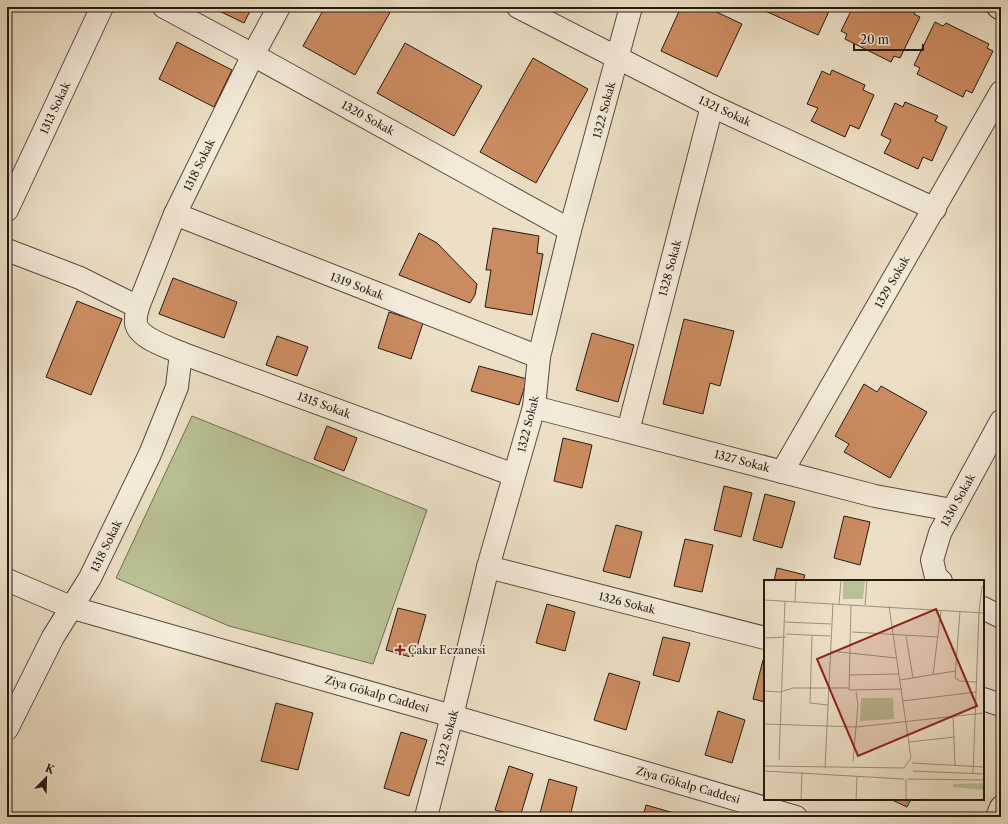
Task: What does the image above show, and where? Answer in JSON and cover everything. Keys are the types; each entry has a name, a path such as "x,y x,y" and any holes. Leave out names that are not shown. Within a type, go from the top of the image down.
{"street":[{"name":"1313 Sokak","path":"7,210 102,7"},
{"name":"1320 Sokak","path":"164,7 570,230"},
{"name":"1318 Sokak","path":"138,329 135,321 138,307 176,214 253,55 279,7"},
{"name":"1321 Sokak","path":"518,7 712,106 935,209"},
{"name":"1322 Sokak","path":"426,817 488,567 534,407 540,357 570,230 631,7"},
{"name":"1329 Sokak","path":"782,472 935,209 1001,92"},
{"name":"1328 Sokak","path":"628,431 712,106"},
{"name":"1319 Sokak","path":"176,214 540,357"},
{"path":"7,250 80,278 138,307"},
{"name":"1315 Sokak","path":"138,329 148,338 181,353 514,475"},
{"name":"1318 Sokak","path":"7,729 53,638 73,608 90,578 150,454 177,387 181,353"},
{"name":"1327 Sokak","path":"534,407 875,496 952,510"},
{"name":"1330 Sokak","path":"940,580 936,576 932,560 940,533 1001,421"},
{"name":"1326 Sokak","path":"488,567 764,638"},
{"name":"Ziya Gökalp Caddesi","path":"7,580 73,608 452,716 796,817"},
{"path":"984,608 1001,617"},
{"path":"984,699 1001,705"},
{"path":"997,817 1001,807"}],"green space":[{"path":"192,416 427,510 373,664 229,626 116,578"}],"building":[{"path":"211,7 252,7 244,23"},
{"path":"325,7 393,7 355,75 303,46"},
{"path":"681,7 706,7 742,24 717,77 661,51"},
{"path":"762,7 831,7 818,35 761,9"},
{"path":"853,7 911,7 916,10 914,14 920,17 900,58 894,56 891,62 845,39 847,34 841,31"},
{"path":"935,22 943,26 946,23 989,44 987,48 993,51 972,93 966,90 963,97 917,74 920,68 914,65"},
{"path":"177,42 232,70 214,107 159,79"},
{"path":"405,43 482,86 454,136 377,93"},
{"path":"533,58 588,89 536,183 480,152"},
{"path":"832,70 865,85 863,90 874,95 859,129 850,125 845,137 811,121 818,108 807,104 822,71 830,75"},
{"path":"905,102 938,116 935,121 947,127 932,161 923,157 918,169 884,153 891,140 881,135 895,103 903,107"},
{"path":"493,228 539,236 537,253 543,254 532,315 485,307 491,270 486,270"},
{"path":"419,233 437,243 477,284 475,295 470,303 399,275"},
{"path":"173,278 237,302 224,338 159,314"},
{"path":"77,301 122,319 91,395 46,377"},
{"path":"389,312 423,323 411,359 378,348"},
{"path":"684,319 734,331 720,386 710,383 703,414 663,404"},
{"path":"592,333 634,345 618,402 576,390"},
{"path":"277,336 308,347 297,376 266,365"},
{"path":"479,366 527,379 519,405 471,391"},
{"path":"864,384 877,392 881,386 927,412 890,478 844,452 849,444 835,436"},
{"path":"327,426 357,438 344,471 314,459"},
{"path":"563,438 592,445 582,488 554,481"},
{"path":"724,486 752,493 741,537 714,530"},
{"path":"765,494 795,502 782,548 753,540"},
{"path":"844,516 870,522 860,565 834,558"},
{"path":"616,525 642,532 630,578 603,571"},
{"path":"685,539 713,545 702,592 674,586"},
{"path":"777,568 805,575 803,580 774,580"},
{"path":"547,604 575,612 565,651 536,643"},
{"path":"398,608 426,615 414,658 386,650"},
{"path":"663,637 690,643 679,682 653,675"},
{"path":"763,660 764,660 764,702 753,699"},
{"path":"609,673 640,682 626,730 594,720"},
{"path":"276,703 313,713 298,770 261,761"},
{"path":"718,711 745,720 732,763 705,755"},
{"path":"401,732 427,740 409,796 384,788"},
{"path":"509,766 533,774 520,817 495,810"},
{"path":"549,779 577,787 570,817 539,817"},
{"path":"892,800 910,800 907,807"},
{"path":"646,805 674,813 673,817 643,817"}],"place":[{"name":"Çakır Eczanesi","path":"400,650"}]}
